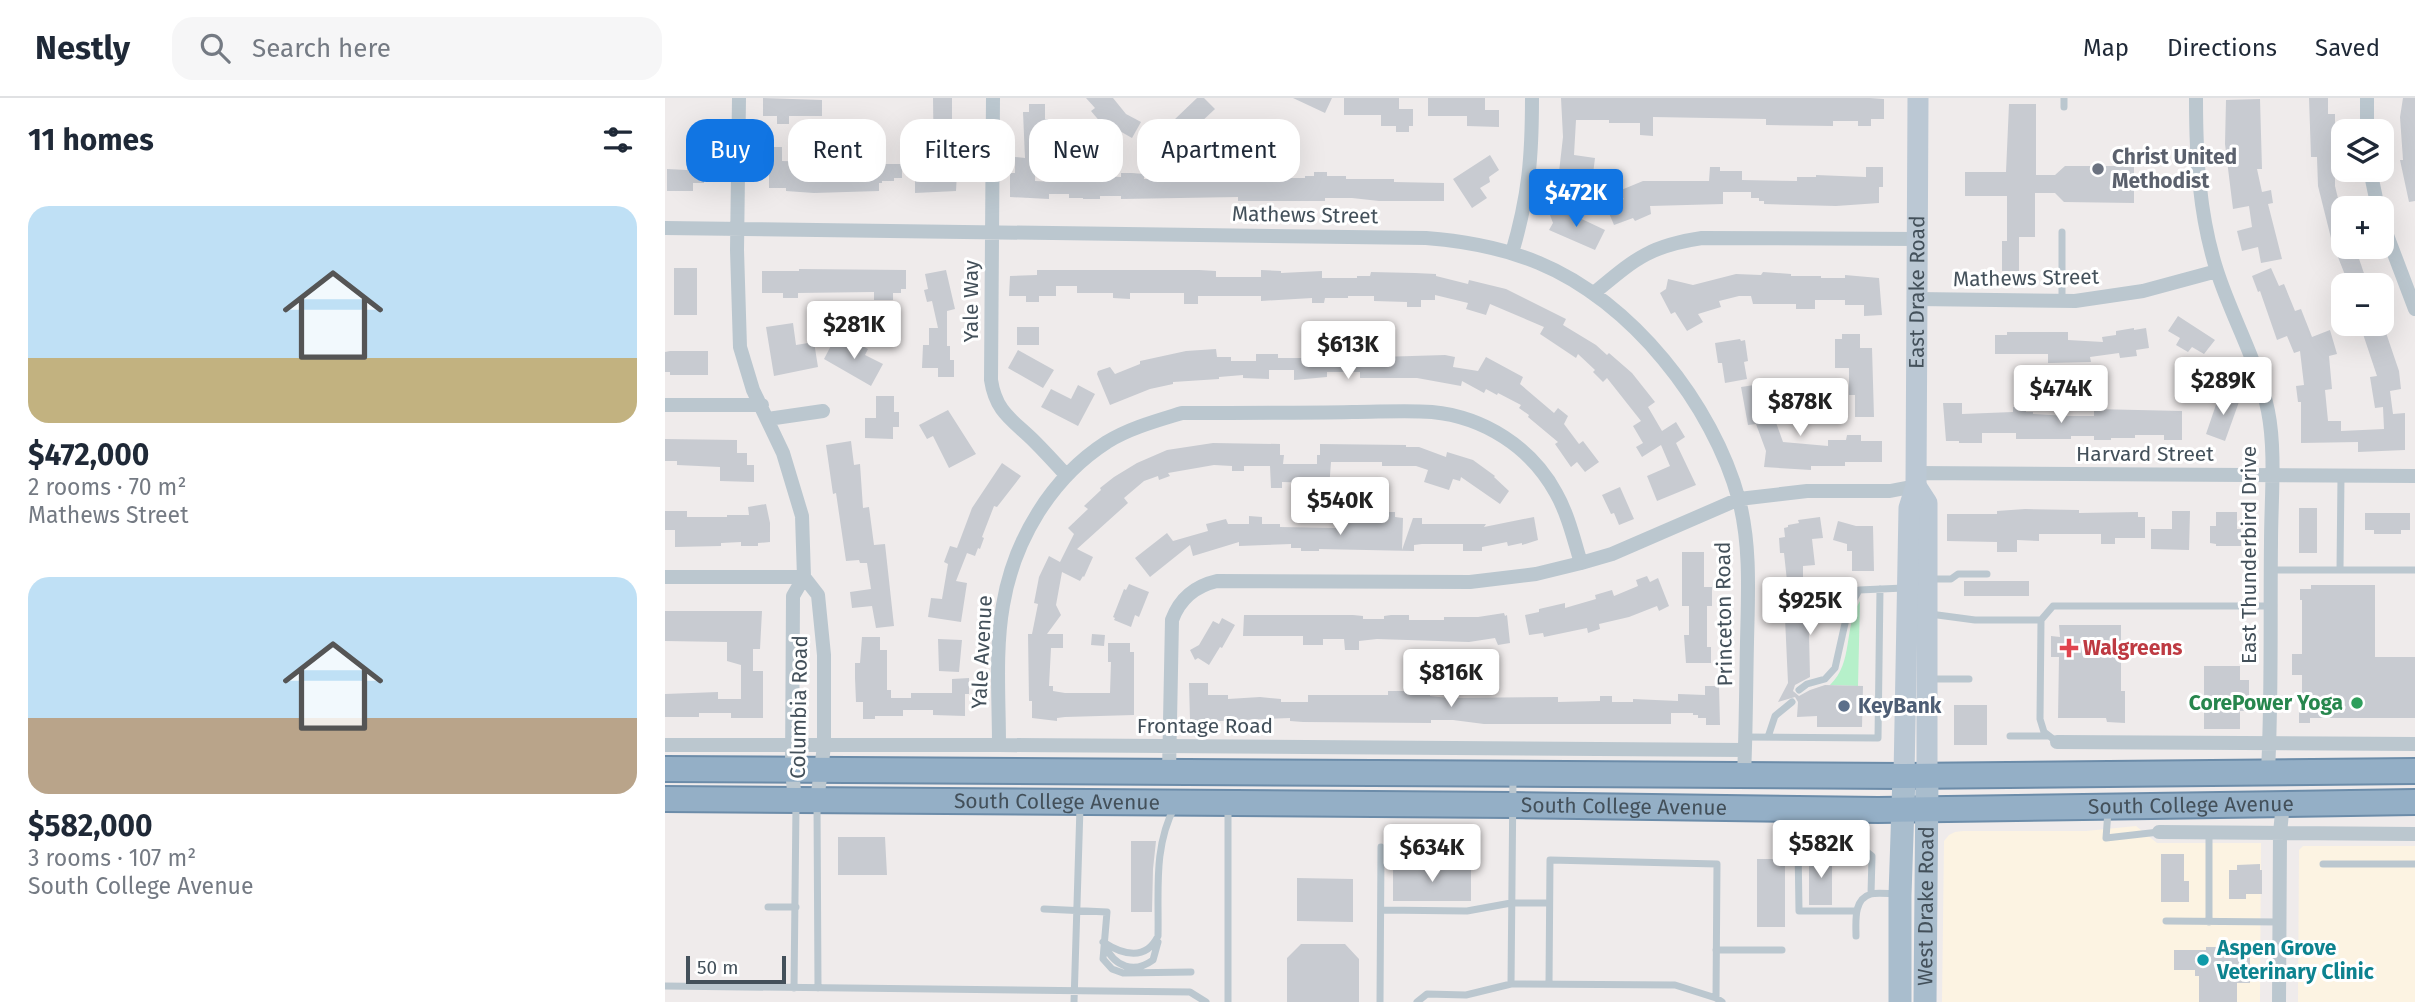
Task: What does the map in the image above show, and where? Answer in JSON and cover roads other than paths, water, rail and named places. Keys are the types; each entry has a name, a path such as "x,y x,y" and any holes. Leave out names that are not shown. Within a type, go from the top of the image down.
{"highway":[{"name":"South College Avenue","path":"665,769 822,758 1131,772 1915,776 2415,771"},
{"path":"2175,805 2192,790 2256,787 2262,783 2269,771"},
{"path":"2283,803 2288,793 2294,789 2304,786 2376,784 2389,771"},
{"path":"1080,802 1086,793 1096,787 1114,786 1126,781 1131,772"},
{"name":"South College Avenue","path":"665,799 1914,810 2415,802"}],"main road":[{"name":"East Drake Road","path":"1914,810 1918,583 1909,508 1916,479 1918,98"},
{"name":"East Drake Road","path":"1915,776 1927,679 1927,614 1918,583"},
{"name":"West Drake Road","path":"1900,1002 1900,895 1914,810"},
{"name":"West Drake Road","path":"1914,810 1925,1002"},
{"path":"1900,971 1906,1002"}],"street":[{"name":"Columbia Road","path":"739,98 740,347 753,390 786,462 801,516 804,577 793,596 792,758 806,801"},
{"name":"Yale Way","path":"992,98 993,394 1005,415 1066,475"},
{"path":"1512,253 1528,189 1532,156 1532,98"},
{"name":"East Thunderbird Drive","path":"2196,98 2200,193 2217,271 2262,388 2270,425 2269,771"},
{"path":"2367,98 2367,119"},
{"name":"Mathews Street","path":"665,228 1426,238 1454,240 1512,253 1557,271 1594,293"},
{"path":"1594,293 1622,268 1641,256 1679,241 1702,238 1918,239"},
{"path":"2394,254 2415,309"},
{"name":"Mathews Street","path":"1917,299 2062,302 2133,293 2217,271"},
{"name":"Princeton Road","path":"1594,293 1644,339 1675,374 1712,433 1739,499 1748,560 1744,775"},
{"path":"665,405 762,405"},
{"path":"768,419 823,411"},
{"name":"Yale Avenue","path":"999,745 1000,629 1009,578 1036,515 1066,475 1109,441 1131,430 1182,413 1430,412 1454,416 1497,432 1517,446 1542,471 1557,494 1566,513 1581,563"},
{"name":"Harvard Street","path":"1169,772 1172,620 1184,598 1207,584 1470,582 1537,574 1612,554 1739,499 1807,491 1890,491 1916,479 2415,476"},
{"path":"665,577 804,577"},
{"name":"Columbia Road","path":"804,577 818,596 824,655 822,758 806,801"},
{"path":"2052,739 2415,744"},
{"name":"Frontage Road","path":"822,758 999,745 1170,747 1745,743"},
{"path":"665,745 792,758"},
{"path":"2279,1002 2280,833 2283,803"},
{"path":"2159,832 2415,834"}],"lane":[{"path":"2062,232 2062,302"},
{"path":"2340,570 2341,476"},
{"path":"2270,570 2415,570"},
{"path":"1799,690 1807,684 1825,679 1835,668 1848,610 1859,590 1951,579 1958,574 1987,574"},
{"path":"1745,743 1768,737 1878,738 1880,589"},
{"path":"2052,739 2041,726 2040,719 2041,620 2053,606 2270,606"},
{"path":"1927,614 1975,620 2041,620"},
{"path":"1927,679 1969,679"},
{"path":"1768,737 1775,716 1792,702"},
{"path":"2010,736 2052,739"},
{"path":"1511,984 1513,774"},
{"path":"794,988 796,907 806,801"},
{"path":"806,801 818,988"},
{"path":"1074,1002 1080,802"},
{"path":"1103,942 1110,957 1120,965 1144,967 1153,960 1158,936 1159,847 1167,821 1177,803"},
{"path":"1228,804 1228,1002"},
{"path":"2108,806 2106,838 2159,832"},
{"path":"2209,832 2209,922"},
{"path":"1856,911 1799,911 1798,845 1858,845 1866,850 1872,856 1871,894"},
{"path":"1380,1002 1381,847"},
{"path":"1417,1002 1427,994 1466,995 1511,984 1675,985 1719,1000 1716,950 1717,864 1550,860 1549,984"},
{"path":"2323,864 2415,864"},
{"path":"1856,936 1856,911 1862,900 1871,894 1900,895"},
{"path":"1381,909 1467,911 1511,903 1549,903"},
{"path":"768,907 796,907"},
{"path":"1044,909 1107,912 1103,959 1112,969 1123,973 1191,972"},
{"path":"2166,922 2279,922"},
{"path":"1103,942 1118,952 1142,953 1153,947 1158,936"},
{"path":"2279,945 2323,946"},
{"path":"1716,950 1782,950"},
{"path":"665,986 1190,992 1206,1002"}],"place":[{"name":"Christ United Methodist","path":"2098,169"},
{"name":"Walgreens","path":"2069,648"},
{"name":"CorePower Yoga","path":"2357,703"},
{"name":"KeyBank","path":"1844,706"},
{"name":"Aspen Grove Veterinary Clinic","path":"2203,960"}]}
